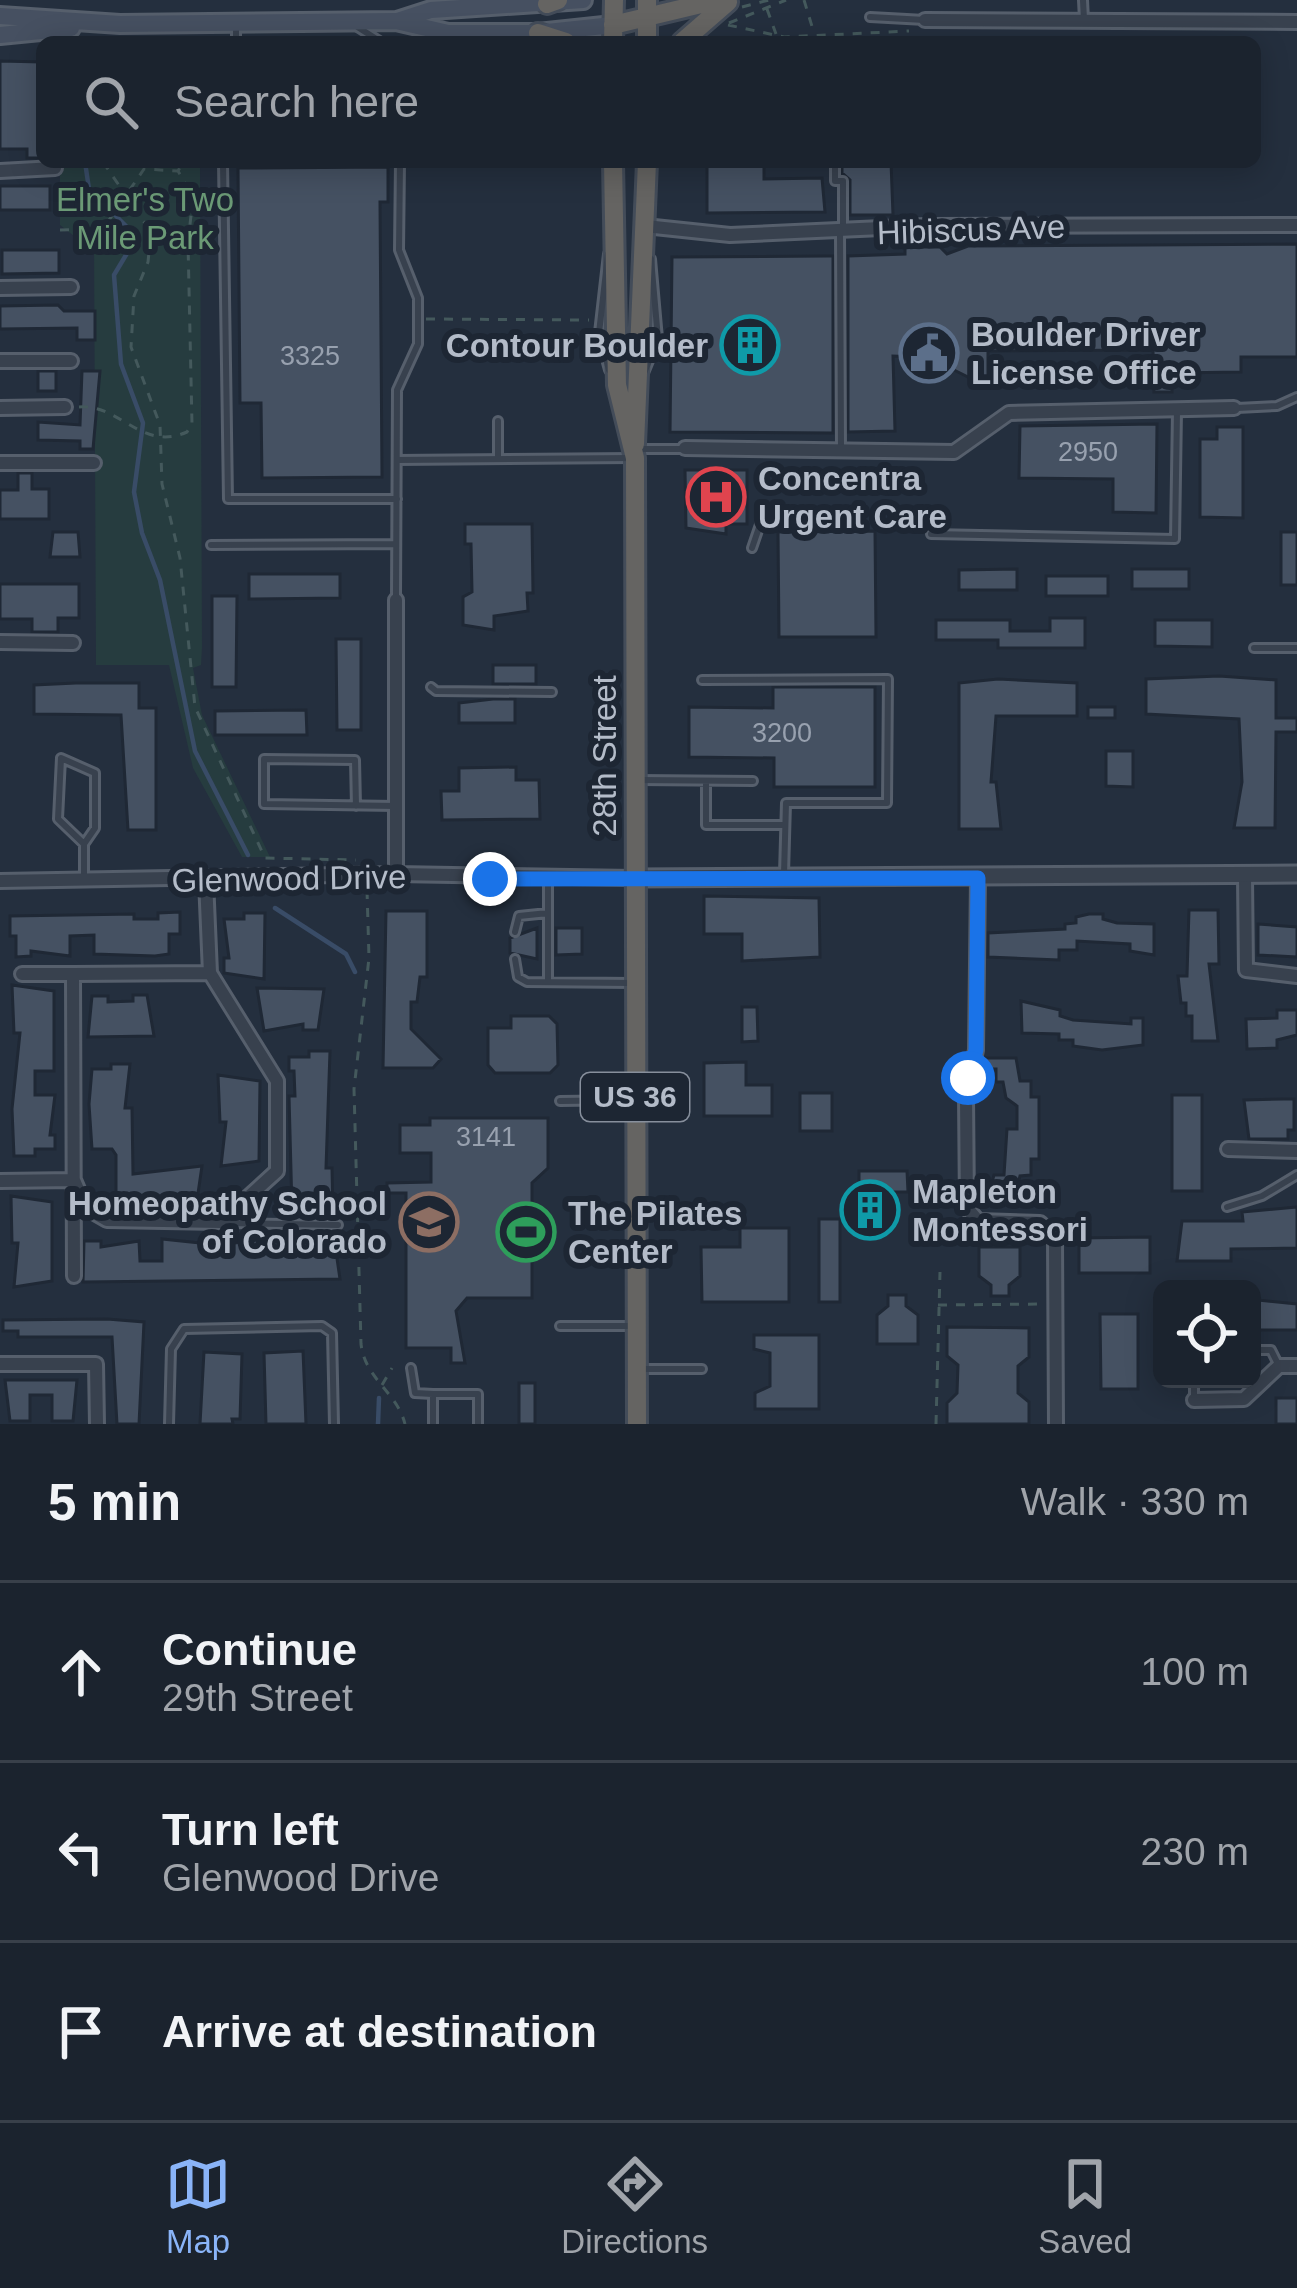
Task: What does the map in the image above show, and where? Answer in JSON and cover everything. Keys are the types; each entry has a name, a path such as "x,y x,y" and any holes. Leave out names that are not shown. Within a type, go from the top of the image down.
{"highway":[{"path":"613,34 614,0"},
{"path":"613,34 647,10 726,3"},
{"path":"689,36 726,3"},
{"path":"538,33 547,36"},
{"name":"28th Street","path":"613,168 616,385 634,454"},
{"name":"28th Street","path":"637,1424 634,454 642,376 647,168"}],"main road":[{"path":"396,21 431,10 584,0"},
{"path":"0,16 96,23 396,21 468,36"},
{"path":"0,35 96,23"},
{"path":"491,36 613,34"}],"street":[{"path":"925,20 1297,22"},
{"path":"0,171 55,168"},
{"name":"Hibiscus Ave","path":"645,233 842,233 925,226 1297,226"},
{"path":"0,287 71,287"},
{"path":"0,361 71,361"},
{"path":"0,408 65,407"},
{"path":"685,448 954,452 1010,413 1234,408"},
{"path":"0,463 94,463"},
{"path":"396,600 396,874"},
{"path":"0,642 73,643"},
{"name":"Glenwood Drive","path":"0,880 396,874 548,878 1297,874"},
{"path":"1245,877 1246,970 1297,976"},
{"path":"978,878 976,1050 966,1096 967,1208 978,1221 1049,1228 1055,1239 1056,1424"},
{"path":"74,1180 86,1208 107,1220 221,1222 278,1171 277,1081 210,973 206,880"},
{"path":"22,974 210,973"},
{"path":"74,974 74,1276"},
{"path":"1228,1149 1297,1151"},
{"path":"0,1181 74,1180"},
{"path":"0,1364 96,1364 97,1424"},
{"path":"1194,1400 1244,1399 1279,1366 1297,1366"}],"lane":[{"path":"1083,0 1084,20"},
{"path":"870,16 925,20"},
{"path":"348,21 372,36"},
{"path":"236,22 236,36"},
{"path":"441,36 448,33"},
{"path":"223,168 228,499 397,499"},
{"path":"396,600 398,390 418,344 418,298 398,250 400,168"},
{"path":"835,168 835,181 843,181 841,447"},
{"path":"1234,408 1277,406 1297,398"},
{"path":"931,534 1175,538 1177,411"},
{"path":"498,421 498,459"},
{"path":"397,460 634,454 685,448"},
{"path":"752,548 764,513"},
{"path":"212,545 396,544"},
{"path":"1254,648 1297,648"},
{"path":"703,680 888,679 887,803 786,803 784,878"},
{"path":"431,687 436,692 552,692"},
{"path":"83,880 84,844 95,828 95,773 62,758 58,819 84,844"},
{"path":"356,806 355,760 264,759 264,804 356,806 396,806"},
{"path":"634,780 753,781"},
{"path":"706,781 706,825 785,825"},
{"path":"548,878 548,982"},
{"path":"515,932 523,914 548,913"},
{"path":"514,959 522,980 635,983"},
{"path":"560,1101 635,1100"},
{"path":"1227,1207 1262,1196 1297,1175"},
{"path":"221,1222 338,1226"},
{"path":"169,1424 171,1349 184,1329 322,1326 332,1334 334,1424"},
{"path":"560,1326 637,1326"},
{"path":"1261,1349 1271,1350 1279,1366"},
{"path":"411,1368 415,1394 478,1394 478,1424"},
{"path":"637,1370 702,1369"},
{"path":"1194,1388 1194,1400"},
{"path":"433,1394 434,1424"}],"path":[{"path":"726,3 769,0"},
{"path":"715,29 786,0"},
{"path":"804,0 815,35"},
{"path":"767,8 776,35"},
{"path":"726,24 776,35 815,35 910,31 925,20"},
{"path":"60,230 94,231 112,222 144,169 178,171"},
{"path":"65,407 107,408 136,433 149,435 176,437 192,424 188,243 193,197 178,171"},
{"path":"418,319 589,320"},
{"path":"936,1424 940,1272"},
{"path":"936,1305 1056,1304"},
{"path":"381,1387 392,1368"}],"green space":[{"name":"Elmer's Two Mile Park","path":"60,168 200,168 202,647 201,665 193,668 202,715 270,857 242,857 193,768 169,665 96,665 94,237 74,236 60,225"}],"building":[{"path":"0,61 36,62 36,158 27,158 27,149 0,149"},
{"path":"238,168 388,168 388,202 380,202 382,477 262,478 261,403 240,403"},
{"path":"707,168 764,168 764,179 822,178 825,212 707,213"},
{"path":"842,168 891,168 893,215 850,215 850,180"},
{"path":"0,186 50,186 50,210 0,210"},
{"path":"1297,244 1297,357 1241,357 1241,372 1172,373 1172,392 1154,392 1153,350 988,351 988,379 972,379 946,366 947,374 918,373 918,357 893,356 895,431 848,432 848,256 905,254 905,247 940,247 947,254 968,246"},
{"path":"2,250 59,250 59,273 2,274"},
{"name":"Contour Boulder","path":"833,256 833,433 670,432 672,257"},
{"path":"58,305 64,311 95,311 95,340 77,340 77,328 0,329 0,306"},
{"path":"38,371 56,371 56,391 38,391"},
{"path":"82,371 100,371 93,449 80,449 80,441 38,440 38,422 80,425"},
{"path":"1157,424 1156,513 1113,512 1113,479 1019,478 1020,426"},
{"path":"1217,427 1243,427 1243,518 1200,517 1200,439 1217,439"},
{"name":"Concentra Urgent Care","path":"685,470 747,470 747,524 726,524 726,534 686,528"},
{"path":"18,473 32,473 32,489 49,489 49,519 0,519 0,490 18,490"},
{"path":"465,524 532,524 533,593 527,593 528,611 494,616 494,630 463,625 463,597 472,592 471,544 465,544"},
{"path":"875,531 876,637 779,637 778,532"},
{"path":"53,532 78,532 80,557 50,557"},
{"path":"1281,532 1297,532 1297,585 1281,585"},
{"path":"1017,569 1017,590 959,590 959,570"},
{"path":"1132,569 1189,569 1189,589 1132,589"},
{"path":"249,574 340,574 340,598 249,599"},
{"path":"1046,576 1108,576 1108,596 1046,596"},
{"path":"0,584 79,584 79,618 58,618 58,632 32,632 32,619 0,619"},
{"path":"212,596 237,596 236,687 212,687"},
{"path":"1050,618 1085,618 1085,648 998,648 998,640 936,640 936,620 1010,620 1010,631 1050,631"},
{"path":"1155,620 1212,620 1212,647 1155,646"},
{"path":"336,639 361,639 361,730 337,730"},
{"path":"493,665 536,665 536,684 493,684"},
{"path":"998,679 1077,683 1077,716 996,716 991,782 996,782 1001,829 959,829 959,683"},
{"path":"1146,679 1276,680 1276,718 1297,718 1297,732 1276,732 1275,828 1234,828 1242,782 1239,719 1146,714"},
{"path":"139,683 139,708 156,708 156,830 128,830 121,715 34,714 34,685"},
{"path":"773,687 875,687 875,787 774,787 774,758 689,757 689,707 773,708"},
{"path":"515,699 515,723 459,723 459,703"},
{"path":"1088,707 1115,707 1115,718 1088,718"},
{"path":"306,710 307,735 215,735 215,711"},
{"path":"1106,751 1133,751 1133,787 1106,786"},
{"path":"516,767 516,780 539,780 540,819 442,820 441,791 459,791 459,768"},
{"path":"704,896 819,898 820,957 742,961 742,934 704,934"},
{"path":"1189,910 1218,910 1219,964 1209,964 1218,1041 1192,1041 1192,1016 1186,1016 1186,1003 1181,1003 1178,976 1187,976"},
{"path":"386,911 427,911 427,977 420,977 417,1002 411,1002 411,1029 441,1059 433,1068 383,1068"},
{"path":"180,912 180,934 169,934 169,954 155,956 94,954 94,935 70,936 70,956 31,951 31,956 16,957 16,936 10,936 10,916 134,914 134,919 158,919 158,913"},
{"path":"244,913 265,913 264,979 224,973 224,958 229,958 224,919 244,919"},
{"path":"1103,914 1103,919 1117,923 1154,924 1154,955 1130,951 1130,944 1077,941 1077,950 1059,950 1059,960 988,957 988,933 1065,929 1065,924 1076,923 1076,917"},
{"path":"1258,924 1297,927 1297,957 1258,955"},
{"path":"537,928 537,959 510,953 510,938"},
{"path":"556,928 582,928 582,954 556,955"},
{"path":"12,985 54,991 54,1071 35,1071 35,1095 55,1095 50,1135 55,1135 55,1149 35,1149 35,1156 14,1156 12,1109 20,1033 14,1033"},
{"path":"257,988 324,989 318,1030 303,1030 303,1024 264,1031"},
{"path":"133,995 147,995 154,1036 88,1037 92,996 108,996 108,1002 133,1001"},
{"path":"1021,1001 1060,1010 1060,1016 1073,1020 1131,1024 1131,1018 1143,1018 1143,1045 1102,1050 1073,1046 1073,1040 1059,1040 1059,1034 1022,1033"},
{"path":"742,1007 757,1007 758,1041 742,1042"},
{"path":"1277,1010 1297,1010 1297,1035 1277,1040 1277,1048 1247,1049 1246,1019 1277,1018"},
{"path":"511,1016 549,1016 557,1024 558,1065 550,1073 495,1073 488,1065 488,1028 511,1028"},
{"path":"309,1051 330,1051 326,1168 332,1168 333,1216 292,1209 289,1096 295,1096 289,1057 309,1057"},
{"path":"985,1058 1016,1058 1020,1081 1031,1081 1031,1097 1039,1097 1039,1159 1031,1159 1031,1175 1020,1176 1014,1199 987,1199 994,1175 1004,1175 1007,1129 1017,1129 1017,1106 1006,1098 1003,1082 996,1082 996,1069 984,1069"},
{"path":"746,1062 746,1085 772,1085 772,1116 704,1116 704,1063"},
{"path":"111,1064 130,1064 125,1108 132,1108 133,1174 202,1166 196,1207 116,1207 116,1155 112,1149 92,1149 89,1104 92,1069 111,1069"},
{"path":"218,1075 260,1081 259,1161 221,1166 226,1122 220,1122"},
{"path":"800,1093 832,1093 832,1131 800,1131"},
{"path":"1172,1095 1202,1095 1202,1191 1172,1191"},
{"path":"1294,1099 1294,1130 1288,1130 1288,1139 1249,1139 1244,1100"},
{"path":"430,1118 548,1118 548,1168 532,1183 532,1298 467,1298 456,1311 465,1363 451,1363 451,1348 406,1348 406,1193 387,1193 387,1183 431,1182 431,1153 400,1153 400,1125 430,1125"},
{"name":"Mapleton Montessori","path":"859,1171 907,1171 908,1192 881,1192 881,1223 859,1223"},
{"path":"11,1196 52,1202 52,1281 14,1287 18,1243 12,1243"},
{"path":"1297,1207 1297,1248 1231,1249 1231,1261 1177,1261 1182,1221 1243,1221 1242,1212"},
{"path":"819,1219 840,1219 840,1302 819,1302"},
{"path":"740,1228 789,1228 789,1302 702,1302 701,1247 740,1247"},
{"path":"1150,1237 1150,1273 1079,1273 1079,1238"},
{"path":"295,1238 295,1244 334,1238 340,1279 83,1282 84,1241 101,1241 101,1247 139,1241 140,1261 162,1261 162,1239 219,1245"},
{"path":"979,1247 1020,1247 1020,1276 1009,1285 1009,1296 991,1296 991,1285 979,1276"},
{"path":"888,1295 906,1295 906,1306 918,1315 918,1344 877,1344 877,1315 888,1306"},
{"path":"1261,1300 1297,1304 1297,1330 1261,1330"},
{"path":"1100,1314 1138,1314 1138,1389 1101,1389"},
{"path":"3,1320 144,1322 139,1424 117,1424 112,1337 18,1337 18,1331 3,1331"},
{"path":"947,1327 1029,1328 1029,1357 1018,1366 1018,1393 1029,1402 1029,1424 947,1424 947,1403 957,1393 958,1365 947,1356"},
{"path":"754,1335 819,1335 819,1409 755,1409 755,1393 770,1386 770,1353 754,1349"},
{"path":"303,1351 306,1424 266,1424 264,1353"},
{"path":"204,1352 242,1354 240,1419 232,1419 233,1424 200,1424"},
{"path":"5,1380 77,1380 73,1421 52,1421 52,1395 30,1395 30,1421 10,1421"},
{"path":"519,1383 535,1383 535,1424 519,1424"},
{"path":"1276,1398 1297,1398 1297,1424 1276,1424"}],"waterway":[{"path":"86,168 89,189 127,227 129,250 114,275 121,364 143,423 134,492 142,533 160,580 195,751 248,855"},
{"path":"275,908 346,954 355,972"},
{"path":"378,1424 379,1398"}],"place":[{"name":"Contour Boulder","path":"750,345"},
{"name":"Boulder Driver License Office","path":"929,353"},
{"name":"Concentra Urgent Care","path":"716,497"},
{"name":"Mapleton Montessori","path":"870,1210"},
{"name":"Homeopathy School of Colorado","path":"429,1222"},
{"name":"The Pilates Center","path":"526,1232"}],"route":[{"path":"490,879 978,878 976,1050 968,1078"}]}
